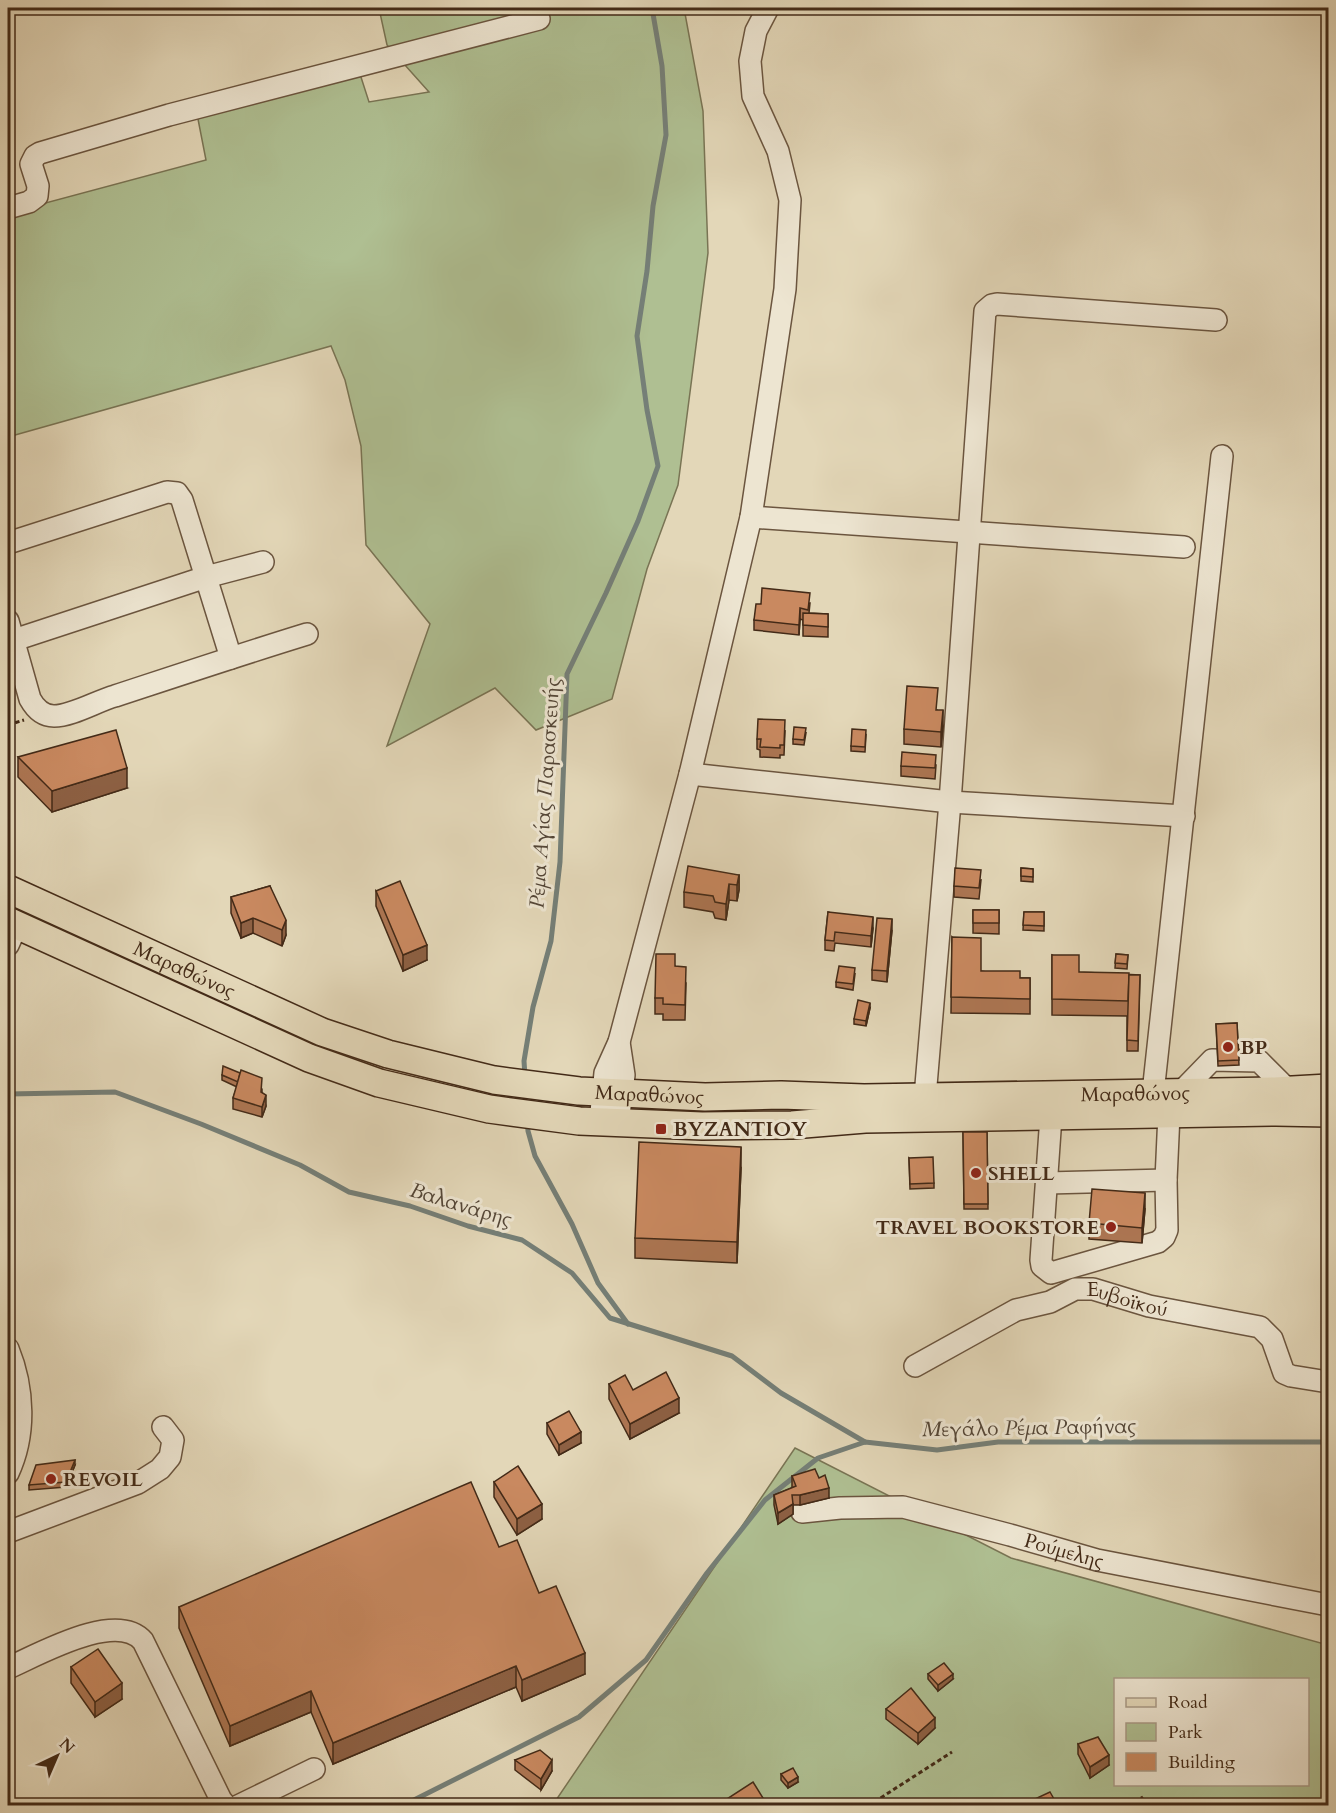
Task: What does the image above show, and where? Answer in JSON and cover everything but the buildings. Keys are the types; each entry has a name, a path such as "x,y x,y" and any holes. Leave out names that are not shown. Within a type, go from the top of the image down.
{"main road":[{"name":"Μαραθώνος","path":"8,889 322,1032 420,1063 494,1080 612,1093 705,1097 781,1095 864,1098 1168,1100 1329,1113"},
{"name":"Μαραθώνος","path":"11,930 309,1058 379,1083 446,1100 553,1117 702,1126 781,1125 865,1119 1051,1116 1168,1100 1329,1088"}],"street":[{"path":"609,1122 612,1093 605,1073 619,1042 690,774 751,517 785,289 790,200 778,151 753,96 750,61 756,31 768,8"},
{"path":"8,208 29,202 37,196 38,186 31,164 35,156 40,153 169,116 538,19"},
{"path":"925,1097 950,802 984,316 988,307 997,304 1216,320"},
{"path":"1051,1116 1042,1266 1051,1273 1162,1240 1167,1230 1168,1100 1184,816 1222,456"},
{"path":"8,543 172,491 177,493 183,500 231,658"},
{"path":"751,517 1184,547"},
{"path":"263,562 9,635 30,699 42,713 62,716 105,699 307,634"},
{"path":"690,774 950,802 1184,816"},
{"path":"1047,1183 1166,1180"},
{"name":"Ευβοϊκού","path":"915,1366 1016,1310 1050,1302 1075,1289 1093,1289 1149,1306 1260,1327 1272,1339 1284,1373 1329,1382"},
{"path":"8,1349 11,1374 18,1390 20,1429 19,1444 8,1473"},
{"path":"8,1532 138,1483 160,1469 170,1457 173,1440 163,1426"},
{"name":"Ρούμελης","path":"802,1512 862,1507 903,1507 1010,1534 1096,1560 1329,1605"},
{"path":"8,1668 106,1629 137,1635 143,1641 226,1806"},
{"path":"238,1806 314,1769"}],"path":[{"path":"868,1806 952,1752"},
{"path":"1128,1806 1143,1797"}],"green space":[{"path":"398,8 684,8 703,111 708,253 678,485 647,569 612,699 536,730 495,688 387,746 430,624 366,545 361,446 345,380 331,346 8,437 8,213 206,160 197,114 359,71 369,102 429,92 387,45 380,13"},
{"path":"795,1448 1011,1558 1328,1645 1328,1805 552,1806"}],"waterway":[{"name":"Ρέμα Αγίας Παρασκευής","path":"525,1076 524,1061 533,1007 551,941 560,862 567,674 638,521 658,466 647,410 637,336 647,271 653,206 666,135 662,66 652,8"},
{"name":"Βαλανάρης","path":"8,1094 115,1092 201,1124 300,1165 349,1192 410,1206 468,1226 522,1240 572,1273 610,1318 732,1356 781,1393 865,1442"},
{"name":"Ρέμα Αγίας Παρασκευής","path":"527,1121 535,1156 572,1224 598,1283 628,1324"},
{"name":"Μεγάλο Ρέμα Ραφήνας","path":"402,1806 579,1717 646,1660 707,1573 765,1500 818,1458 865,1442 937,1450 998,1442 1328,1442"}],"place":[{"name":"BP","path":"1228,1047"},
{"name":"ΒΥΖΑΝΤΙΟΥ","path":"661,1129"},
{"name":"SHELL","path":"976,1173"},
{"name":"TRAVEL BOOKSTORE","path":"1111,1227"},
{"name":"REVOIL","path":"51,1479"}]}
